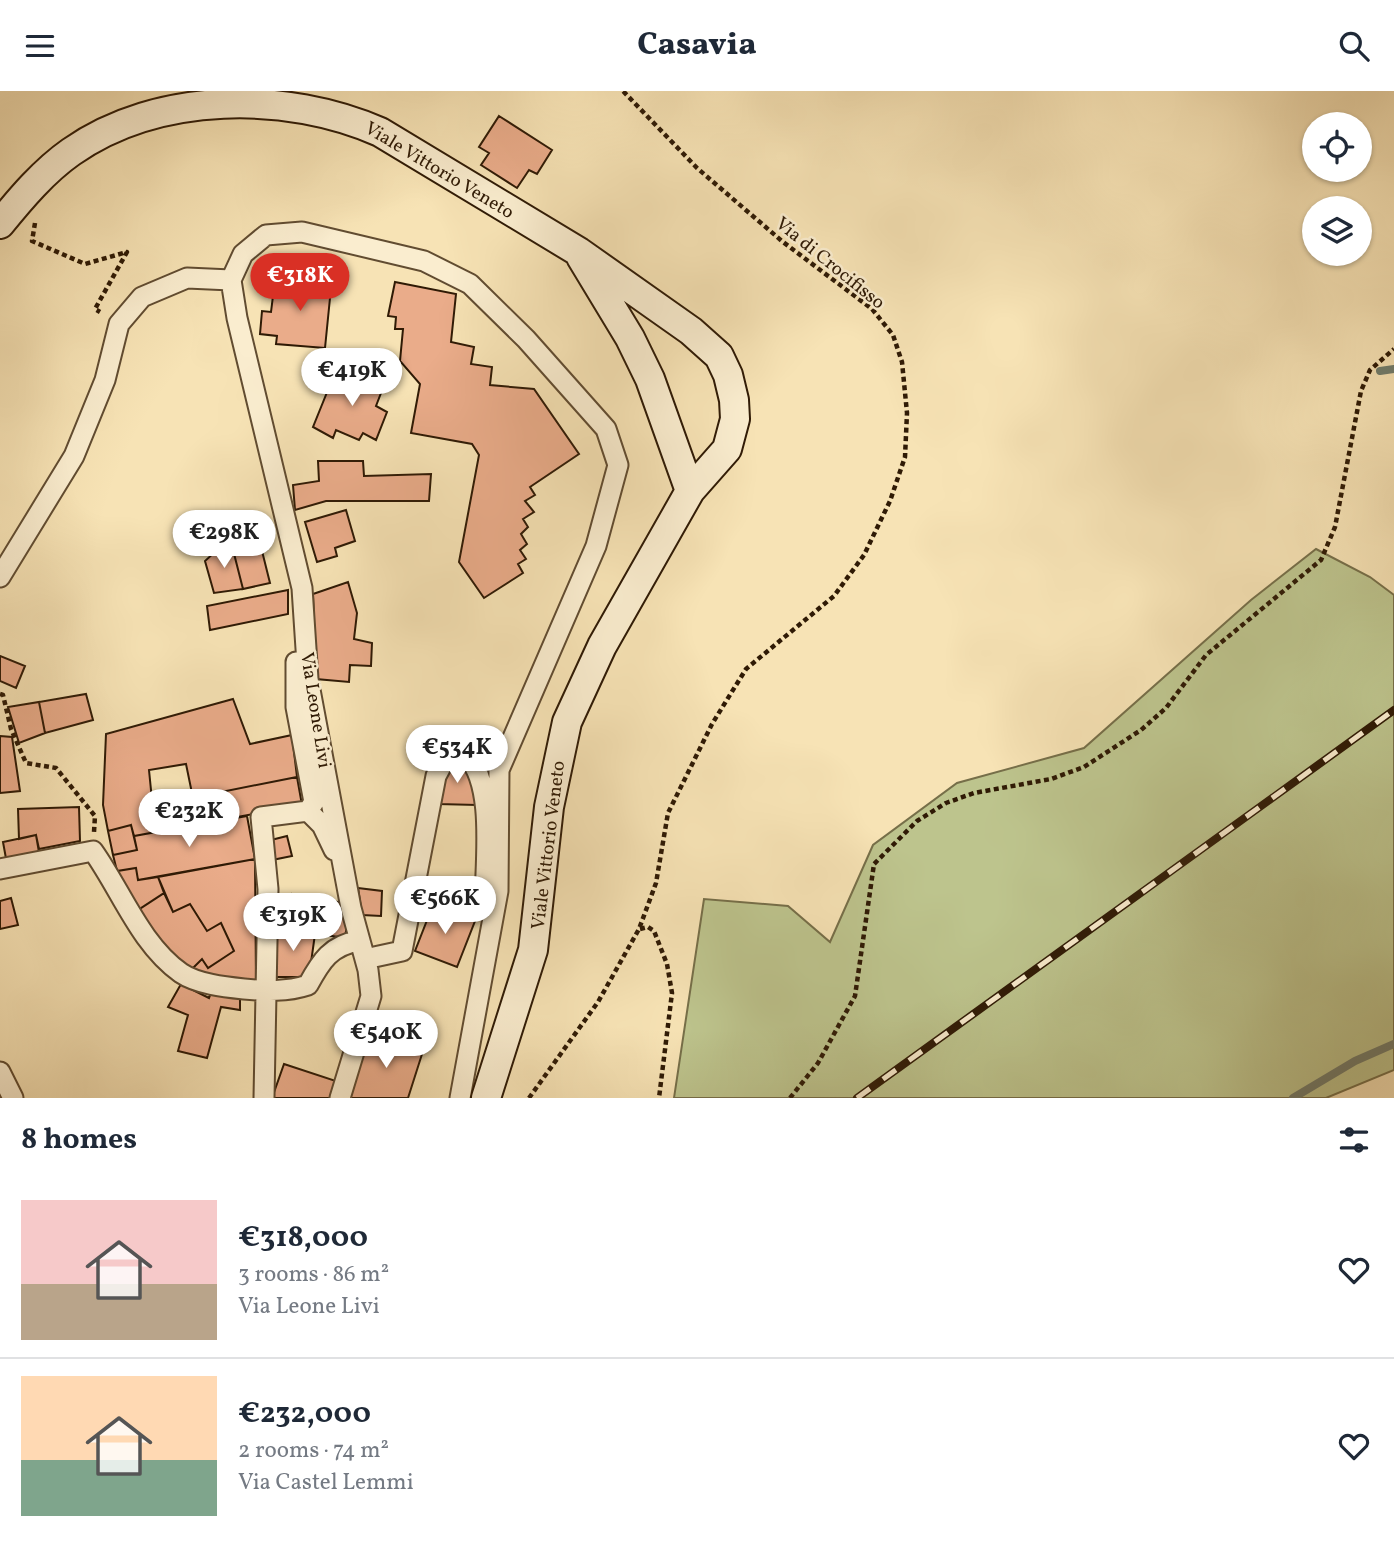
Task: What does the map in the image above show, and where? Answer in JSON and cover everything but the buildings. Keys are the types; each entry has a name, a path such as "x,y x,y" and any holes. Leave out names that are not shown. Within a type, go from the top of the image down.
{"street":[{"name":"Viale Vittorio Veneto","path":"0,224 43,175 93,138 141,117 229,95 284,100 362,122 579,252 691,331 708,345 724,365 734,400 736,419 727,449 690,491 602,646 567,722 549,807 534,950 486,1098"},
{"path":"0,577 74,456 105,380 119,324 142,297 187,278 231,280 243,254 266,235 302,232 424,261 470,284 526,339 606,429 618,465 596,546 499,770 498,891 460,1098"},
{"name":"Viale Vittorio Veneto","path":"579,252 630,338 650,379 690,491"},
{"name":"Via Leone Livi","path":"231,280 237,318 302,588 308,679 371,996 340,1098"},
{"path":"264,1098 268,888 261,817 308,811 314,802 296,707 296,661 304,619"},
{"path":"0,869 93,851 161,955 183,974 223,987 266,991 308,985 321,961 334,948 402,951 436,776 443,761 467,755 477,765 484,785 486,955"},
{"path":"308,811 322,825 348,881"},
{"path":"0,1073 13,1098"}],"path":[{"name":"Via di Crocifisso","path":"528,1098 598,1002 639,929 656,883 668,813 712,724 746,669 834,596 864,555 890,501 905,457 908,413 902,362 893,335 872,309 783,242 696,168 623,91"},
{"path":"43,175 33,241 85,264 127,252 95,309 119,324"},
{"path":"790,1098 818,1063 855,996 874,864 917,821 946,803 974,793 1051,779 1084,767 1141,730 1166,708 1206,655 1321,560 1335,527 1361,391 1370,370 1394,349"},
{"path":"0,694 26,763 56,768 95,816 93,851"},
{"path":"639,929 648,927 654,931 671,982 659,1098"}],"green space":[{"path":"1316,549 1370,577 1394,595 1394,1070 1326,1098 674,1098 704,899 788,906 830,942 873,845 957,783 1084,748 1251,600"}],"waterway":[{"path":"1380,371 1394,369"},
{"path":"1293,1098 1355,1061 1394,1044"}],"railway":[{"path":"857,1098 1394,710"}]}
